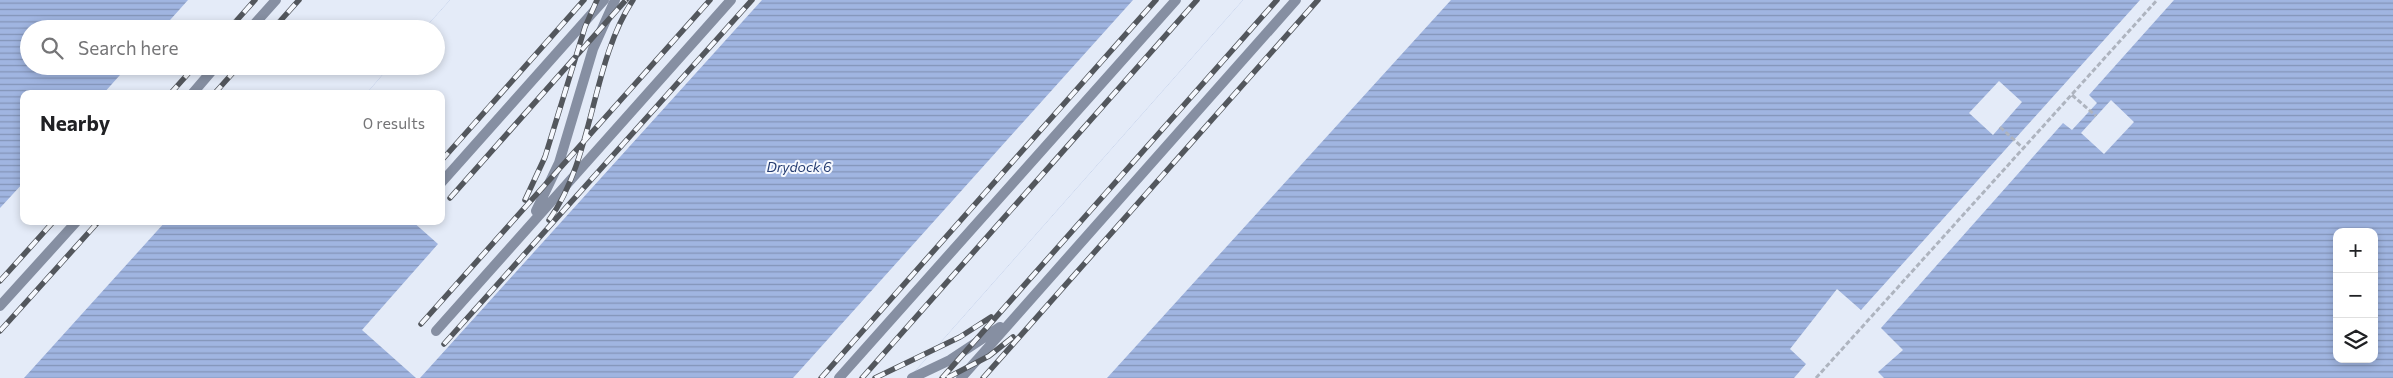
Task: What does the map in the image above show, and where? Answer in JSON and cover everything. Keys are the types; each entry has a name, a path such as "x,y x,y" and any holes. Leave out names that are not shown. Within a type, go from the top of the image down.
{"lane":[{"path":"258,20 276,0"},
{"path":"445,178 604,0"},
{"path":"498,260 537,210 549,188 559,163 593,49 615,0"},
{"path":"436,330 731,0"},
{"path":"840,378 1176,0"},
{"path":"962,378 1296,0"},
{"path":"195,90 208,75"},
{"path":"0,306 73,225"},
{"path":"912,378 950,360 987,338 1012,318 1036,294"}],"path":[{"path":"1816,378 2157,0"},
{"path":"2072,95 2096,116"},
{"path":"2000,127 2024,149"}],"water":[{"path":"0,0 450,0 432,20 20,20 20,75 382,75 369,90 20,90 20,225 417,225 438,244 362,330 416,378 0,378"},
{"name":"Drydock 6","path":"762,0 1133,0 793,378 420,378"},
{"path":"1243,0 2393,0 2393,378 909,378"}],"pier":[{"path":"188,0 450,0 432,20 170,20"},
{"path":"1243,0 1451,0 1107,378 909,378"},
{"path":"2140,0 2174,0 2089,95 2097,103 2072,130 2063,123 1881,328 1903,350 1878,372 1884,378 1794,378 1806,364 1790,349 1837,289 1861,310"},
{"path":"120,75 382,75 369,90 107,90"},
{"path":"1999,81 2022,102 1993,135 1969,113"},
{"path":"2111,100 2134,122 2104,154 2081,133"},
{"path":"20,186 20,225 162,225 24,378 0,378 0,208"}],"railway":[{"path":"237,20 255,0"},
{"path":"281,20 299,0"},
{"path":"445,156 584,0"},
{"path":"525,200 545,157 585,27 597,0"},
{"path":"450,198 626,0"},
{"path":"549,220 564,195 575,168 608,52 619,25 633,0"},
{"path":"421,324 710,0"},
{"path":"444,344 752,0"},
{"path":"821,378 1156,0"},
{"path":"862,378 1197,0"},
{"path":"942,378 1277,0"},
{"path":"983,378 1318,0"},
{"path":"174,90 187,75"},
{"path":"218,90 231,75"},
{"path":"0,281 50,225"},
{"path":"0,331 95,225"},
{"path":"875,378 960,337 991,317"},
{"path":"947,378 989,356 1013,337"}]}
